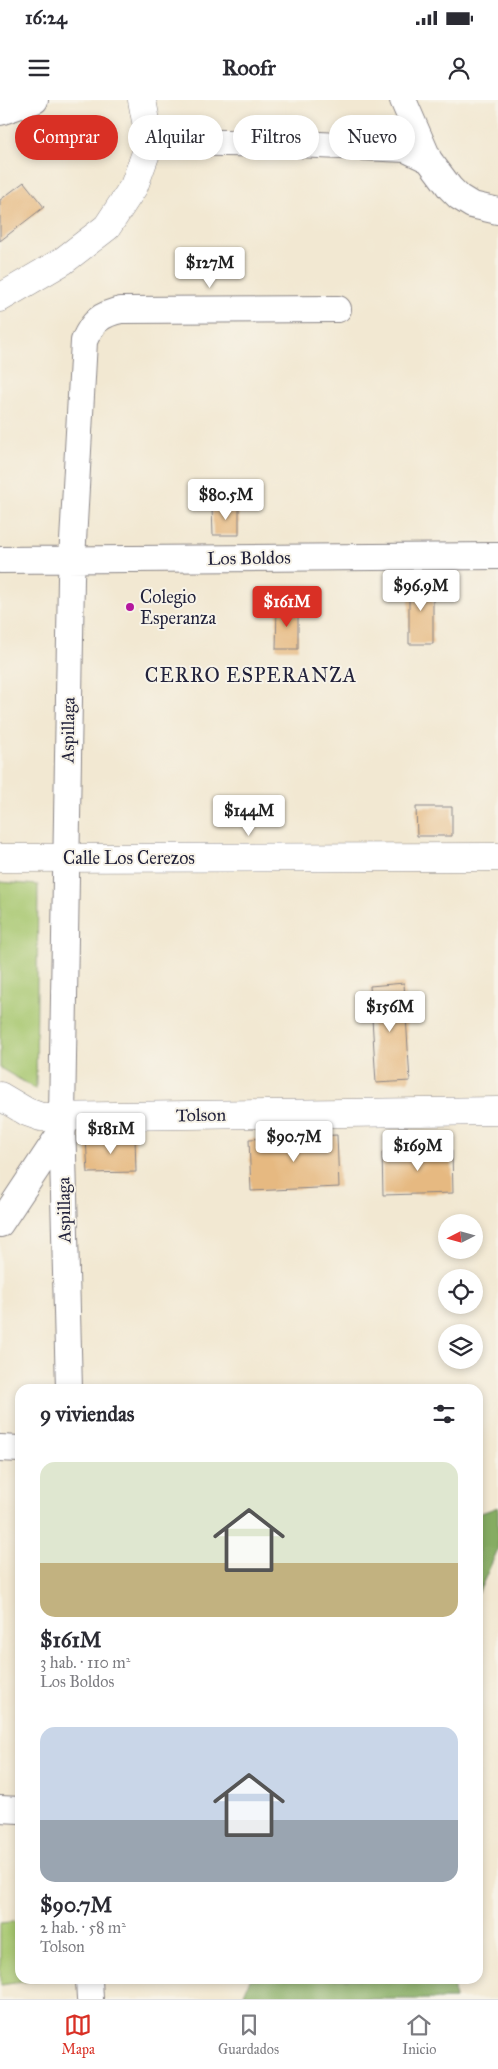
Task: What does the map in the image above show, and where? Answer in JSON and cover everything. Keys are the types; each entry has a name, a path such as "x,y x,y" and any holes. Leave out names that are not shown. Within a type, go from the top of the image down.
{"street":[{"path":"0,112 35,100"},
{"path":"142,100 145,115"},
{"path":"403,100 430,160 450,188 459,197 472,205 498,212"},
{"path":"223,143 406,149 430,160"},
{"path":"0,298 62,261 107,227 134,186 143,160"},
{"name":"Aspillaga","path":"69,1384 62,1123 72,560 84,341 89,328 96,320 108,313 121,310 338,309"},
{"name":"Los Boldos","path":"0,560 498,556"},
{"name":"Calle Los Cerezos","path":"0,858 498,857"},
{"name":"Tolson","path":"0,1096 28,1112 62,1123 498,1111"},
{"path":"0,1224 62,1123"},
{"path":"0,1448 15,1449"},
{"path":"0,1809 15,1810"},
{"path":"89,1984 90,1999"}],"green space":[{"path":"0,882 38,885 36,1089 0,1068"},
{"path":"498,1507 498,1549 483,1583 483,1512"},
{"path":"15,1922 15,1983 0,1985 0,1923"},
{"path":"248,1984 454,1984 455,1999 242,1999"}],"building":[{"path":"24,182 44,207 0,241 0,200"},
{"path":"212,508 239,508 239,535 213,535"},
{"path":"433,580 433,644 409,644 409,581"},
{"path":"277,606 298,607 298,649 276,649"},
{"path":"416,807 452,807 452,836 417,836"},
{"path":"404,983 410,1081 376,1083 370,986"},
{"path":"337,1135 339,1187 251,1191 249,1139"},
{"path":"135,1137 136,1172 88,1173 86,1138"},
{"path":"452,1150 453,1193 383,1195 382,1152"}],"place":[{"name":"Colegio Esperanza","path":"130,607"}],"district":[{"name":"CERRO ESPERANZA","path":"251,675"}]}
